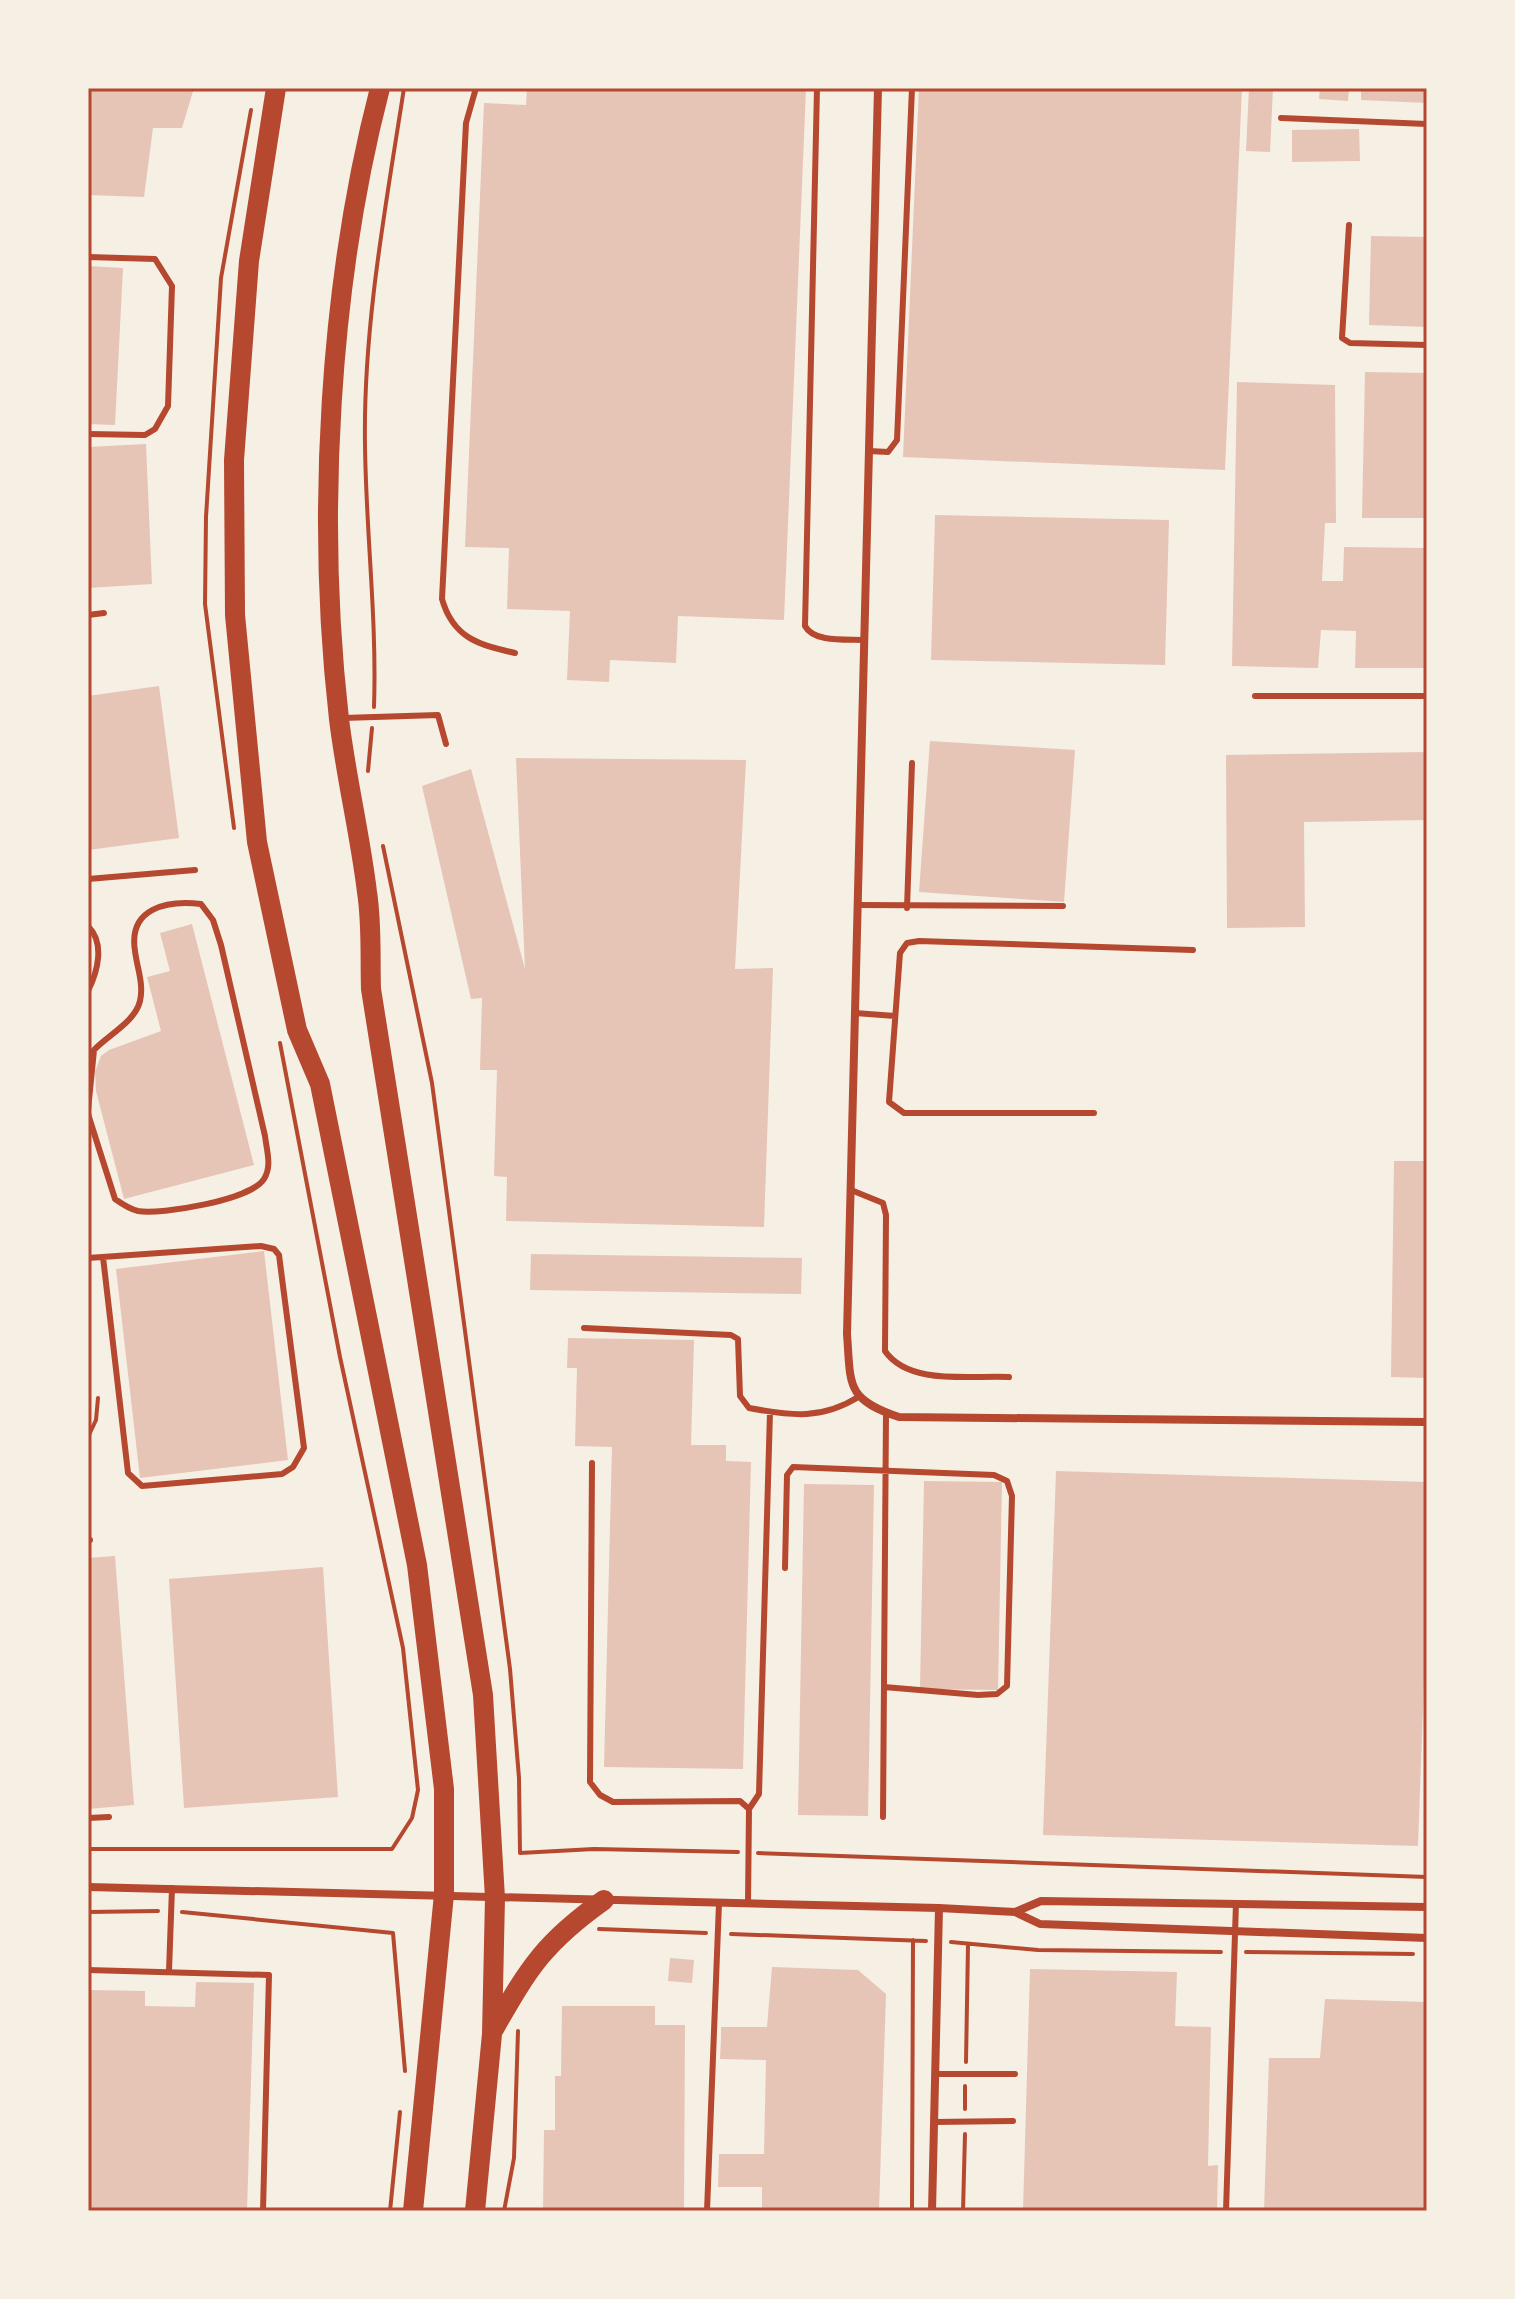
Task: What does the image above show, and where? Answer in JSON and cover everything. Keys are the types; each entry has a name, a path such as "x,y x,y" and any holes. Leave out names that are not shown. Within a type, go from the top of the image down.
{"main road":[{"path":"276,88 249,261 234,460 235,615 243,723 257,842 297,1030 320,1084 417,1565 444,1789 444,1894 413,2211"},
{"path":"380,88 366,143 346,277 330,449 328,528 339,719 368,896 371,989 483,1695 495,1898 492,2034 475,2211"},
{"path":"492,2034 539,1954 570,1924 604,1900"}],"street":[{"path":"878,88 847,1334 852,1386 869,1407 899,1417 1427,1422"},
{"path":"88,1887 939,1908 1015,1912 1040,1924 1427,1938"},
{"path":"1015,1912 1041,1901 1427,1907"},
{"path":"932,2211 939,1908"}],"lane":[{"path":"476,88 466,123 442,599 447,616 464,636 477,645 515,653"},
{"path":"817,88 805,626 809,633 818,637 864,640"},
{"path":"869,451 888,452 897,440 912,88"},
{"path":"1281,118 1427,124"},
{"path":"1349,225 1342,338 1350,343 1427,345"},
{"path":"88,257 155,259 172,286 168,406 163,417 145,435 88,434"},
{"path":"88,615 104,613"},
{"path":"1255,696 1427,696"},
{"path":"339,719 373,715 438,715 446,744"},
{"path":"907,908 912,763"},
{"path":"88,879 195,870"},
{"path":"176,901 201,904 213,920 221,945 265,1136 270,1167 262,1183 245,1193 167,1211 126,1207 115,1199 88,1112 94,1050 130,1019 139,1003 142,984 134,947 136,923 148,910 176,901"},
{"path":"857,905 907,908 1063,906"},
{"path":"88,926 98,941 95,977 88,991"},
{"path":"1094,1113 904,1113 889,1102 900,953 907,943 1193,950"},
{"path":"855,1013 895,1016"},
{"path":"851,1190 883,1203 886,1215 885,1351 893,1363 916,1373 1009,1377"},
{"path":"88,1258 261,1246 274,1249 279,1255 304,1448 293,1467 282,1474 142,1486 133,1481 128,1473 103,1257"},
{"path":"584,1328 731,1335 738,1339 740,1396 749,1408 824,1414 836,1411 860,1396"},
{"path":"88,1377 88,1392"},
{"path":"748,1903 749,1809 759,1794 770,1412"},
{"path":"883,1817 886,1413"},
{"path":"592,1463 590,1782 600,1795 613,1802 730,1800 740,1801 749,1809"},
{"path":"785,1568 788,1469 994,1475 1007,1481 1012,1496 1007,1686 997,1694 978,1695 884,1687"},
{"path":"88,1818 109,1817"},
{"path":"169,1971 172,1888"},
{"path":"1226,2211 1236,1902"},
{"path":"707,2211 719,1903"},
{"path":"88,1970 269,1975 263,2211"},
{"path":"935,2074 1015,2074"},
{"path":"934,2122 1013,2121"}],"path":[{"path":"368,775 375,649 365,445 370,339 404,88"},
{"path":"381,836 432,1083 510,1669 519,1778 520,1853 594,1849 749,1853 1427,1877"},
{"path":"88,1437 96,1420 99,1390"},
{"path":"88,1849 392,1849"},
{"path":"88,1912 170,1911 393,1933 405,2072"},
{"path":"588,1931 938,1941 1038,1950 1427,1954"},
{"path":"912,2211 913,1940"},
{"path":"504,2211 514,2158 516,2038 520,2024"},
{"path":"390,2211 401,2103"}],"building":[{"path":"88,88 194,88 182,128 153,128 144,197 88,195"},
{"path":"527,88 806,88 784,620 678,616 676,663 610,660 609,682 567,680 570,611 507,609 509,548 465,547 484,103 526,105"},
{"path":"919,88 1242,88 1225,470 903,457"},
{"path":"1249,88 1273,88 1270,152 1246,151"},
{"path":"1320,88 1349,88 1348,101 1319,99"},
{"path":"1361,88 1427,88 1427,103 1361,100"},
{"path":"1359,129 1360,161 1292,162 1292,130"},
{"path":"1371,236 1427,237 1427,327 1369,325"},
{"path":"88,266 123,268 115,425 88,424"},
{"path":"1365,372 1427,373 1427,518 1362,518"},
{"path":"1237,382 1335,385 1336,523 1325,523 1322,581 1343,581 1344,547 1427,548 1427,668 1355,668 1356,631 1321,630 1318,668 1232,666"},
{"path":"146,444 152,584 88,588 88,447"},
{"path":"935,515 1169,520 1165,665 931,660"},
{"path":"159,686 179,838 88,850 88,696"},
{"path":"930,741 1075,750 1064,902 919,892"},
{"path":"1427,752 1427,820 1304,822 1305,927 1227,928 1226,755"},
{"path":"516,758 746,760 735,969 773,968 764,1227 506,1221 507,1177 494,1176 497,1070 480,1070 482,998 471,999 422,786 471,769 525,969"},
{"path":"192,924 254,1165 124,1199 96,1091 95,1072 101,1056 109,1050 161,1031 147,977 170,971 160,933"},
{"path":"1394,1161 1427,1161 1427,1378 1391,1377"},
{"path":"264,1251 288,1460 140,1478 116,1269"},
{"path":"531,1254 802,1258 801,1294 530,1290"},
{"path":"568,1338 694,1340 691,1445 726,1445 726,1461 751,1462 743,1769 604,1767 612,1447 575,1446 577,1368 567,1368"},
{"path":"1056,1471 1427,1482 1427,1597 1418,1846 1043,1835"},
{"path":"924,1481 1002,1482 998,1690 920,1689"},
{"path":"804,1484 874,1485 868,1816 798,1815"},
{"path":"115,1556 134,1805 88,1809 88,1558"},
{"path":"323,1567 338,1797 184,1808 169,1579"},
{"path":"670,1958 694,1960 692,1983 668,1981"},
{"path":"772,1967 858,1970 886,1994 879,2211 762,2211 762,2187 718,2187 719,2154 764,2154 766,2060 720,2059 721,2027 767,2027"},
{"path":"1030,1969 1177,1972 1175,2026 1211,2027 1208,2166 1218,2165 1217,2211 1023,2211"},
{"path":"196,1982 254,1983 247,2211 88,2211 88,1990 145,1991 145,2006 195,2007"},
{"path":"1325,1999 1427,2002 1427,2211 1264,2211 1269,2058 1320,2058"},
{"path":"562,2006 655,2006 655,2025 685,2025 684,2211 543,2211 544,2130 555,2130 555,2076 561,2076"}]}
